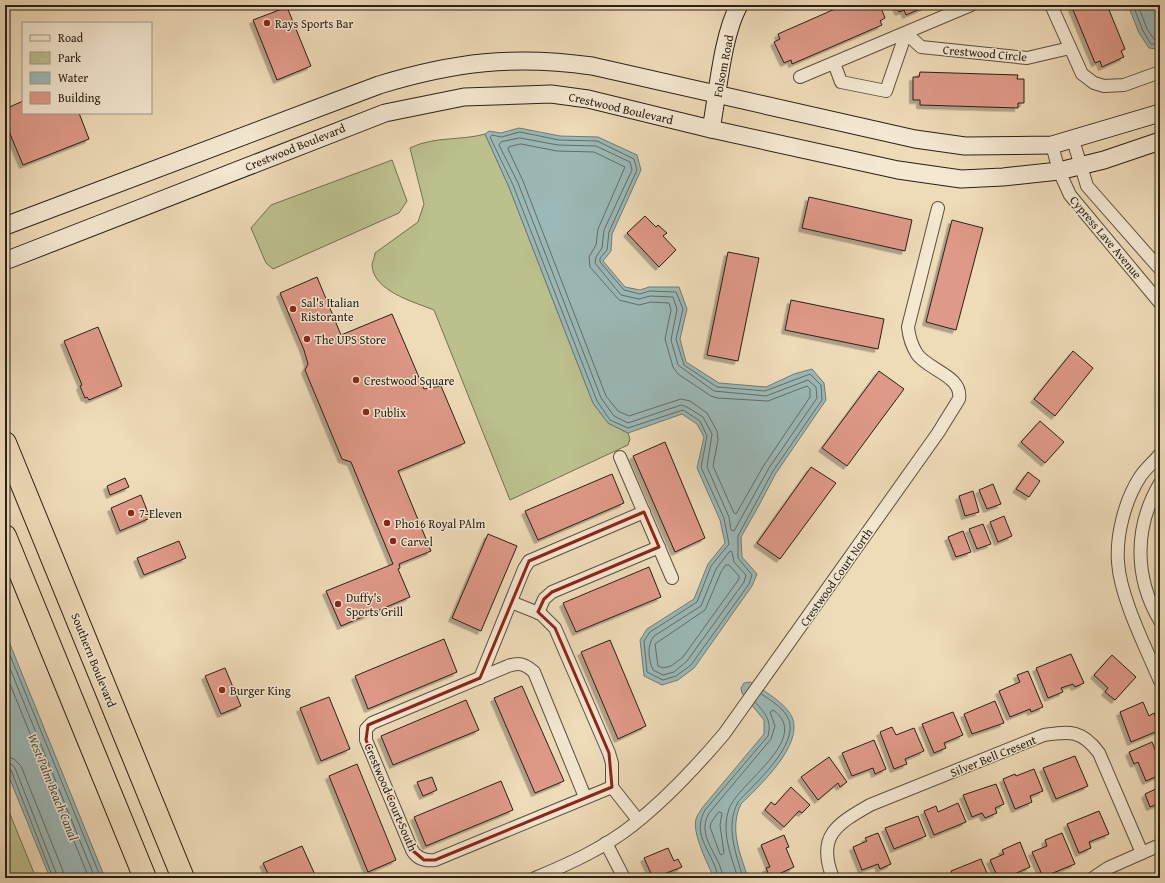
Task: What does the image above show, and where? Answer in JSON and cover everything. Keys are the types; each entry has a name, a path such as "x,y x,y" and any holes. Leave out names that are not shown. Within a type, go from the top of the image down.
{"highway":[{"name":"Southern Boulevard","path":"5,443 183,878"},
{"path":"5,536 145,878"}],"main road":[{"name":"Folsom Road","path":"711,129 727,40 734,14 739,5"},
{"path":"5,226 379,85 421,72 467,63 555,60 592,66 718,93 915,139 965,146 1052,145 1160,113"},
{"name":"Crestwood Boulevard","path":"5,261 371,118 396,110 456,98 503,94 551,94 588,99 711,129 898,170 961,179 1003,177 1059,171 1104,160 1160,141"}],"street":[{"path":"800,77 971,5"},
{"path":"1052,5 1082,74 1094,83 1104,86 1124,85 1160,72"},
{"path":"834,63 841,82 886,91 906,33"},
{"name":"Crestwood Circle","path":"906,33 921,47 1027,58 1070,48"},
{"name":"Cypress Lave Avenue","path":"1073,140 1087,186 1160,269"},
{"name":"Cypress Lave Avenue","path":"1052,145 1059,171 1070,195 1160,303"},
{"name":"Crestwood Court North","path":"536,878 606,843 638,820 708,754 742,710 938,433 959,399 960,393 954,382 918,355 910,337 908,327 938,208"},
{"path":"1160,454 1140,476 1131,492 1120,531 1118,549 1118,564 1125,592 1156,662 1160,681"},
{"path":"620,457 672,578"},
{"path":"1160,483 1151,501 1144,523 1139,561 1152,605 1160,620"},
{"path":"480,678 529,561 644,512"},
{"path":"538,613 544,599 552,592 659,547"},
{"path":"511,602 538,613 551,623 560,639 609,753 612,763 612,787 638,820"},
{"name":"Crestwood Court South","path":"585,797 534,672 528,666 515,663 372,723 366,729 366,740 415,854 424,860 435,860 612,787"},
{"name":"Silver Bell Cresent","path":"833,878 827,853 830,837 834,829 846,819 870,806 1044,735 1060,732 1080,734 1087,739 1099,753 1142,853"},
{"path":"606,843 624,878"},
{"path":"1094,878 1108,868 1160,845"}],"highlighted area":[{"path":"644,512 659,547 552,592 544,599 538,612 555,628 609,753 612,787 435,860 424,860 412,850 366,740 368,725 480,678 529,561"}],"green space":[{"path":"485,134 509,187 593,403 608,423 628,433 630,439 628,445 510,500 434,310 406,299 387,289 379,282 374,274 372,265 375,253 418,222 424,204 410,148 419,144 438,140"},
{"path":"392,160 407,201 399,213 273,269 266,263 251,228 271,205"},
{"path":"5,802 36,878 5,878"}],"water":[{"path":"1128,5 1159,5 1160,47 1156,49 1149,48 1139,33"},
{"path":"519,128 560,136 598,137 637,155 641,170 612,234 611,251 603,261 625,287 640,290 649,287 679,287 687,309 680,339 686,362 719,383 766,387 794,374 812,369 824,383 826,400 776,473 741,537 742,557 757,574 752,586 694,668 678,680 662,685 644,676 640,640 647,629 694,599 708,564 725,543 720,520 697,468 704,437 697,424 682,414 628,433 608,423 593,403 509,187 485,134 489,131 501,133"},
{"name":"West Palm Beach Canal","path":"5,632 105,878 50,878 5,767"},
{"path":"750,682 776,699 789,712 794,723 793,736 788,749 780,762 741,804 738,813 736,823 737,841 748,878 714,878 698,841 695,825 696,819 702,808 764,734 764,720 742,693 741,688 744,683"}],"building":[{"path":"844,5 880,5 885,18 880,21 882,25 792,64 791,60 784,63 774,42 780,39 778,34"},
{"path":"895,5 929,5 906,15 904,10 899,12"},
{"path":"1071,5 1107,5 1125,49 1121,51 1124,57 1102,67 1100,61 1095,63"},
{"path":"287,7 311,66 277,80 253,20"},
{"path":"920,72 1018,75 1017,79 1024,79 1024,103 1018,103 1018,108 920,105 920,100 913,100 913,77 919,77"},
{"path":"22,101 22,114 79,114 89,139 23,165 5,122 5,109"},
{"path":"809,197 912,220 905,251 802,228"},
{"path":"645,216 656,227 658,225 667,233 663,236 676,250 659,267 627,233"},
{"path":"952,220 983,228 956,330 926,322"},
{"path":"728,252 759,258 738,361 707,355"},
{"path":"317,277 341,335 392,314 424,389 441,386 465,443 398,471 431,551 399,564 400,568 398,569 410,597 341,626 326,591 393,564 351,462 342,459 305,370 308,364 304,350 280,293"},
{"path":"791,300 884,319 878,349 785,330"},
{"path":"98,327 122,386 89,400 87,397 85,398 80,386 82,385 64,341"},
{"path":"1073,351 1093,368 1055,416 1034,399"},
{"path":"879,371 904,389 847,466 822,448"},
{"path":"1040,421 1064,442 1045,463 1021,442"},
{"path":"665,442 705,538 675,552 633,456"},
{"path":"811,467 836,483 780,559 757,543"},
{"path":"1028,472 1040,481 1029,497 1016,489"},
{"path":"612,474 624,503 538,540 525,511"},
{"path":"125,478 129,487 110,495 107,486"},
{"path":"993,484 1001,504 987,509 979,490"},
{"path":"973,491 979,512 965,516 959,496"},
{"name":"7-Eleven","path":"141,495 150,518 120,531 111,508"},
{"path":"1004,516 1012,536 998,542 990,522"},
{"path":"983,524 991,544 977,549 969,529"},
{"path":"963,531 971,552 956,557 948,537"},
{"path":"488,534 517,546 481,631 452,618"},
{"path":"179,541 186,558 144,575 137,558"},
{"path":"649,567 661,597 576,632 563,603"},
{"path":"444,639 457,672 368,709 355,676"},
{"path":"610,640 646,726 618,739 581,652"},
{"path":"1071,654 1084,683 1075,687 1073,684 1061,688 1063,692 1048,698 1036,668"},
{"path":"1112,655 1136,677 1115,700 1105,692 1108,688 1094,675"},
{"path":"225,668 241,706 221,714 205,676"},
{"path":"1028,671 1043,707 1031,712 1030,709 1010,717 999,691 1020,682 1017,675"},
{"path":"522,686 564,781 535,793 494,698"},
{"path":"329,697 350,749 321,761 300,708"},
{"path":"466,700 479,730 393,765 381,736"},
{"path":"995,701 1004,723 972,734 964,714"},
{"path":"1143,702 1149,716 1154,713 1160,730 1131,742 1120,712"},
{"path":"953,712 963,735 944,743 946,748 934,753 922,724"},
{"path":"892,727 896,735 914,728 924,751 905,759 907,764 894,769 880,732"},
{"path":"874,740 886,769 875,774 873,768 852,776 842,753"},
{"path":"1152,742 1158,757 1160,756 1160,775 1146,781 1138,762 1134,764 1129,752"},
{"path":"1075,756 1088,786 1056,799 1043,768"},
{"path":"829,757 847,782 840,787 838,783 818,800 801,777"},
{"path":"357,764 396,860 368,872 329,776"},
{"path":"1034,769 1043,791 1030,796 1032,802 1015,809 1003,779"},
{"path":"432,777 437,790 423,796 417,782"},
{"path":"501,781 513,810 426,846 414,817"},
{"path":"996,784 1004,804 995,808 997,813 985,818 982,813 972,817 963,795"},
{"path":"791,787 810,805 802,813 799,811 784,827 765,810 771,802 775,805"},
{"path":"1160,787 1160,809 1158,804 1150,807 1145,794"},
{"path":"958,803 966,822 934,835 924,811 936,806 938,812"},
{"path":"1099,811 1109,834 1089,842 1091,848 1079,853 1067,824"},
{"path":"918,816 926,836 894,849 885,828"},
{"path":"878,833 891,864 880,869 878,864 862,870 853,847 867,841 865,838"},
{"path":"1062,833 1075,864 1043,877 1032,852 1047,846 1045,840"},
{"path":"784,835 789,847 786,848 794,867 770,878 766,868 770,867 761,845"},
{"path":"1020,842 1030,867 1010,876 1011,878 998,878 990,860 1004,854 1002,850"},
{"path":"302,846 316,877 270,878 263,863"},
{"path":"668,848 674,861 678,859 682,867 664,874 666,878 653,878 644,858"},
{"path":"981,859 989,878 954,878 951,871"}],"place":[{"name":"Rays Sports Bar","path":"267,23"},
{"name":"Sal's Italian Ristorante","path":"293,309"},
{"name":"The UPS Store","path":"307,339"},
{"name":"Crestwood Square","path":"356,380"},
{"name":"Publix","path":"366,412"},
{"name":"7-Eleven","path":"131,513"},
{"name":"Pho16 Royal PAlm","path":"387,523"},
{"name":"Carvel","path":"393,541"},
{"name":"Duffy's Sports Grill","path":"338,604"},
{"name":"Burger King","path":"222,690"}]}
